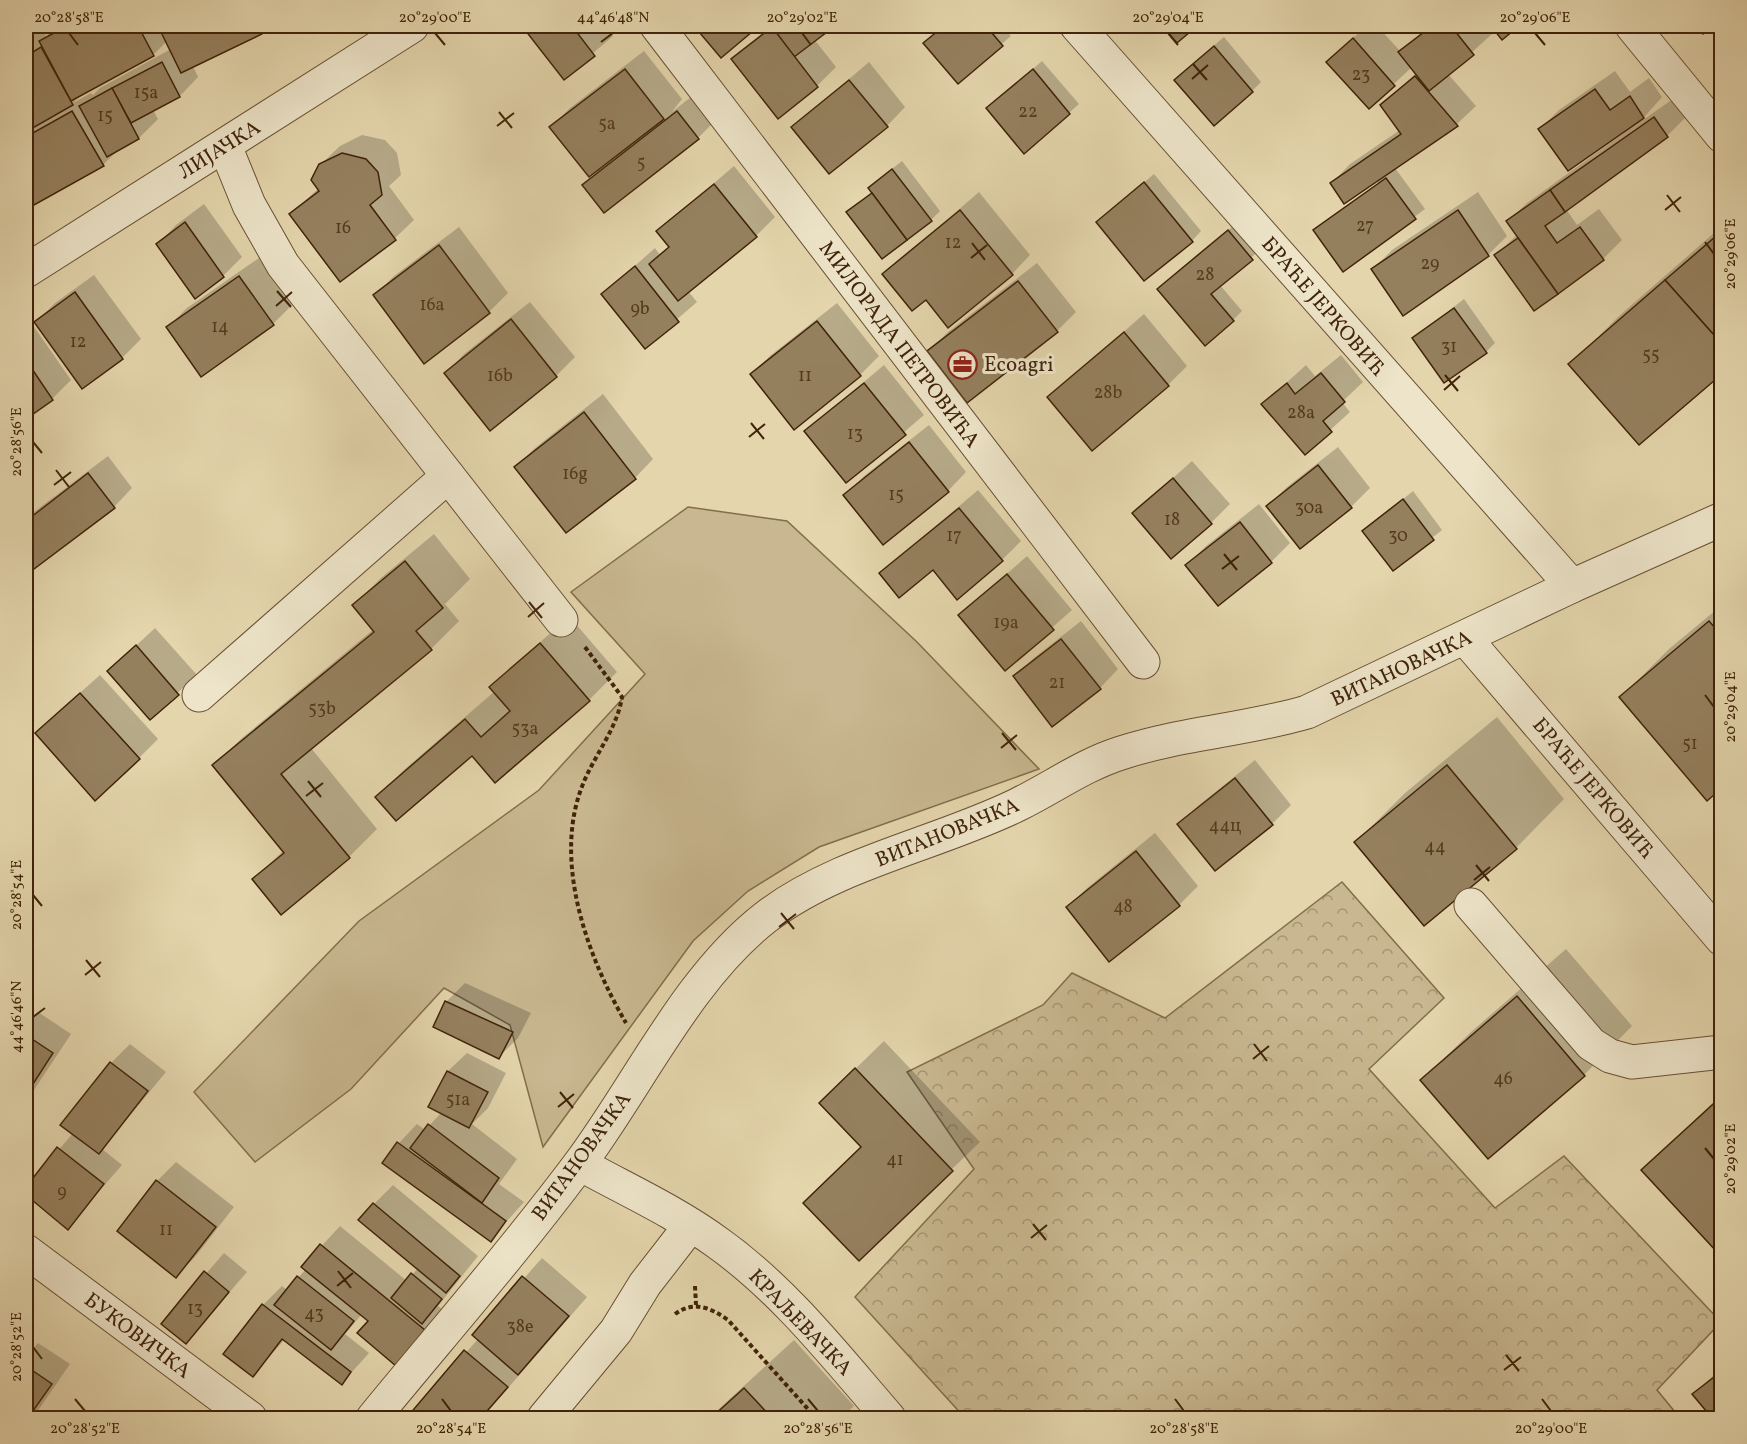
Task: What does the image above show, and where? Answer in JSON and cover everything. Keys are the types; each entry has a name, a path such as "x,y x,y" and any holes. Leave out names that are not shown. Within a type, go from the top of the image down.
{"street":[{"name":"ЛИЈАЧКА","path":"26,271 412,26"},
{"name":"МИЛОРАДА ПЕТРОВИЋА","path":"657,26 1143,662"},
{"name":"БРАЋЕ ЈЕРКОВИЋ","path":"1077,26 1572,586"},
{"path":"1632,26 1722,136"},
{"path":"225,146 249,205 283,264 561,620"},
{"path":"199,695 448,476"},
{"name":"ВИТАНОВАЧКА","path":"373,1419 580,1164 655,1049 718,964 744,937 789,901 823,882 945,836 1018,804 1082,768 1119,753 1152,744 1270,723 1307,712 1572,586 1722,519"},
{"name":"БРАЋЕ ЈЕРКОВИЋ","path":"1465,638 1722,939"},
{"path":"1471,905 1591,1044 1610,1056 1632,1062 1722,1052"},
{"name":"КРАЉЕВАЧКА","path":"580,1164 717,1242 771,1286 889,1419"},
{"path":"544,1419 616,1331 645,1284 690,1226"},
{"name":"БУКОВИЧКА","path":"26,1251 250,1419"}],"path":[{"path":"561,620 589,651 622,697 619,716 582,786 570,828 576,896 602,982 628,1027 655,1049"},
{"path":"669,1321 677,1312 696,1305 711,1308 728,1320 816,1419"}],"green space":[{"path":"688,507 787,521 917,642 1039,769 819,847 748,891 693,941 543,1147 510,1025 444,988 351,1089 255,1162 194,1092 359,921 539,790 645,674 571,592"},
{"path":"1342,882 1444,998 1369,1069 1495,1208 1564,1156 1721,1322 1657,1390 1680,1418 965,1418 855,1297 974,1169 907,1072 1043,1005 1072,973 1165,1018"}],"building":[{"path":"67,26 86,26 88,30 98,26 138,26 154,56 71,101 39,41"},
{"path":"158,26 258,26 262,34 181,73"},
{"path":"532,26 572,26 595,56 564,80 525,30"},
{"path":"694,26 759,26 721,58"},
{"path":"787,26 835,26 794,57 777,34"},
{"path":"944,26 986,26 1003,46 958,84 923,43"},
{"path":"1162,26 1197,26 1177,43"},
{"path":"1432,26 1451,26 1474,55 1429,91 1398,52"},
{"path":"1491,26 1519,26 1502,40"},
{"path":"1696,26 1714,26 1703,34"},
{"path":"772,27 818,87 778,119 731,59"},
{"path":"1353,38 1395,86 1369,109 1326,62"},
{"path":"1214,46 1253,92 1214,126 1174,80"},
{"path":"41,47 73,105 31,129 26,119 26,51 28,55"},
{"path":"162,62 180,97 131,123 112,88"},
{"path":"625,69 664,119 589,177 549,127"},
{"path":"1033,69 1070,114 1024,154 986,108"},
{"path":"1415,76 1458,126 1344,204 1330,183 1401,134 1380,105"},
{"path":"849,80 888,127 829,174 791,127"},
{"path":"112,88 139,139 107,157 79,106"},
{"path":"1595,89 1610,110 1630,96 1644,118 1568,171 1538,129"},
{"path":"72,111 104,166 34,205 26,192 26,119 33,133"},
{"path":"677,111 699,139 604,213 582,185"},
{"path":"1654,117 1668,137 1565,212 1550,190"},
{"path":"342,153 366,159 378,172 382,195 370,205 396,240 340,282 289,214 319,191 311,180 319,164"},
{"path":"892,169 932,221 907,240 868,188"},
{"path":"1386,178 1416,219 1343,272 1313,230"},
{"path":"1144,182 1193,242 1144,281 1096,222"},
{"path":"714,184 757,237 678,301 649,264 669,247 656,231"},
{"path":"1550,190 1565,212 1545,226 1557,243 1580,227 1604,260 1558,294 1506,221"},
{"path":"872,193 907,240 882,259 846,212"},
{"path":"960,210 1013,275 948,328 926,300 912,311 882,274"},
{"path":"1458,210 1489,256 1403,316 1371,269"},
{"path":"185,222 224,277 195,299 156,244"},
{"path":"1228,230 1253,260 1211,294 1234,321 1205,346 1157,289"},
{"path":"1722,231 1722,344 1665,280"},
{"path":"1518,238 1558,294 1534,311 1494,255"},
{"path":"439,245 490,313 424,364 373,295"},
{"path":"635,266 679,322 645,349 601,294"},
{"path":"239,276 274,325 201,377 166,327"},
{"path":"1665,280 1722,344 1722,374 1639,445 1568,364"},
{"path":"1018,281 1058,332 967,403 927,351"},
{"path":"75,292 123,359 82,389 34,322"},
{"path":"1454,308 1487,353 1444,383 1412,338"},
{"path":"511,319 557,377 490,431 444,373"},
{"path":"817,321 861,376 794,430 750,374"},
{"path":"1124,332 1169,386 1092,451 1047,397"},
{"path":"26,360 53,400 26,419"},
{"path":"1321,373 1345,402 1323,421 1332,432 1305,455 1261,404 1287,383 1295,394"},
{"path":"864,383 906,435 846,483 804,431"},
{"path":"584,412 636,479 566,533 514,467"},
{"path":"909,442 949,492 883,545 843,495"},
{"path":"1318,465 1352,508 1300,549 1266,506"},
{"path":"88,473 115,508 26,575 26,521"},
{"path":"1173,478 1212,524 1171,559 1132,513"},
{"path":"1403,499 1434,540 1393,571 1362,531"},
{"path":"959,508 1003,561 957,600 933,570 899,598 879,573"},
{"path":"1240,522 1272,563 1218,606 1185,565"},
{"path":"405,561 443,608 416,631 432,650 281,774 350,858 281,915 252,879 284,853 212,765 374,632 352,605"},
{"path":"1007,574 1054,630 1005,671 958,615"},
{"path":"1709,621 1722,636 1722,788 1707,801 1619,697"},
{"path":"1061,639 1101,689 1052,727 1013,676"},
{"path":"540,643 590,701 495,783 472,756 396,821 375,797 465,719 481,737 510,711 489,687"},
{"path":"136,645 179,695 150,720 107,671"},
{"path":"80,693 140,759 95,801 35,733"},
{"path":"1447,765 1517,849 1424,926 1354,842"},
{"path":"1235,778 1273,825 1215,871 1177,824"},
{"path":"1136,851 1180,906 1109,962 1066,907"},
{"path":"1517,996 1585,1076 1488,1159 1420,1080"},
{"path":"445,1001 513,1032 499,1059 433,1027"},
{"path":"26,1035 53,1053 26,1095"},
{"path":"110,1062 148,1091 99,1154 60,1125"},
{"path":"855,1068 953,1171 859,1261 803,1203 861,1147 819,1103"},
{"path":"447,1071 488,1092 469,1128 428,1107"},
{"path":"1722,1096 1722,1248 1717,1252 1641,1170"},
{"path":"428,1124 499,1178 482,1203 410,1148"},
{"path":"397,1142 506,1221 491,1242 382,1163"},
{"path":"57,1147 104,1184 68,1230 26,1195 26,1187"},
{"path":"156,1180 216,1227 176,1278 117,1231"},
{"path":"373,1203 460,1276 446,1293 358,1220"},
{"path":"320,1244 425,1330 396,1366 357,1333 368,1321 301,1267"},
{"path":"204,1271 229,1292 186,1344 161,1324"},
{"path":"411,1273 442,1299 422,1324 391,1298"},
{"path":"297,1276 354,1321 331,1350 274,1305"},
{"path":"522,1276 569,1316 518,1375 472,1335"},
{"path":"262,1304 351,1372 342,1385 282,1339 253,1377 223,1354"},
{"path":"464,1350 508,1387 481,1418 411,1418 408,1416"},
{"path":"26,1366 52,1384 28,1418 26,1418"},
{"path":"1722,1371 1722,1418 1712,1418 1692,1394"},
{"path":"744,1388 772,1418 711,1418"}],"place":[{"name":"Ecoagri","path":"963,364"}]}
